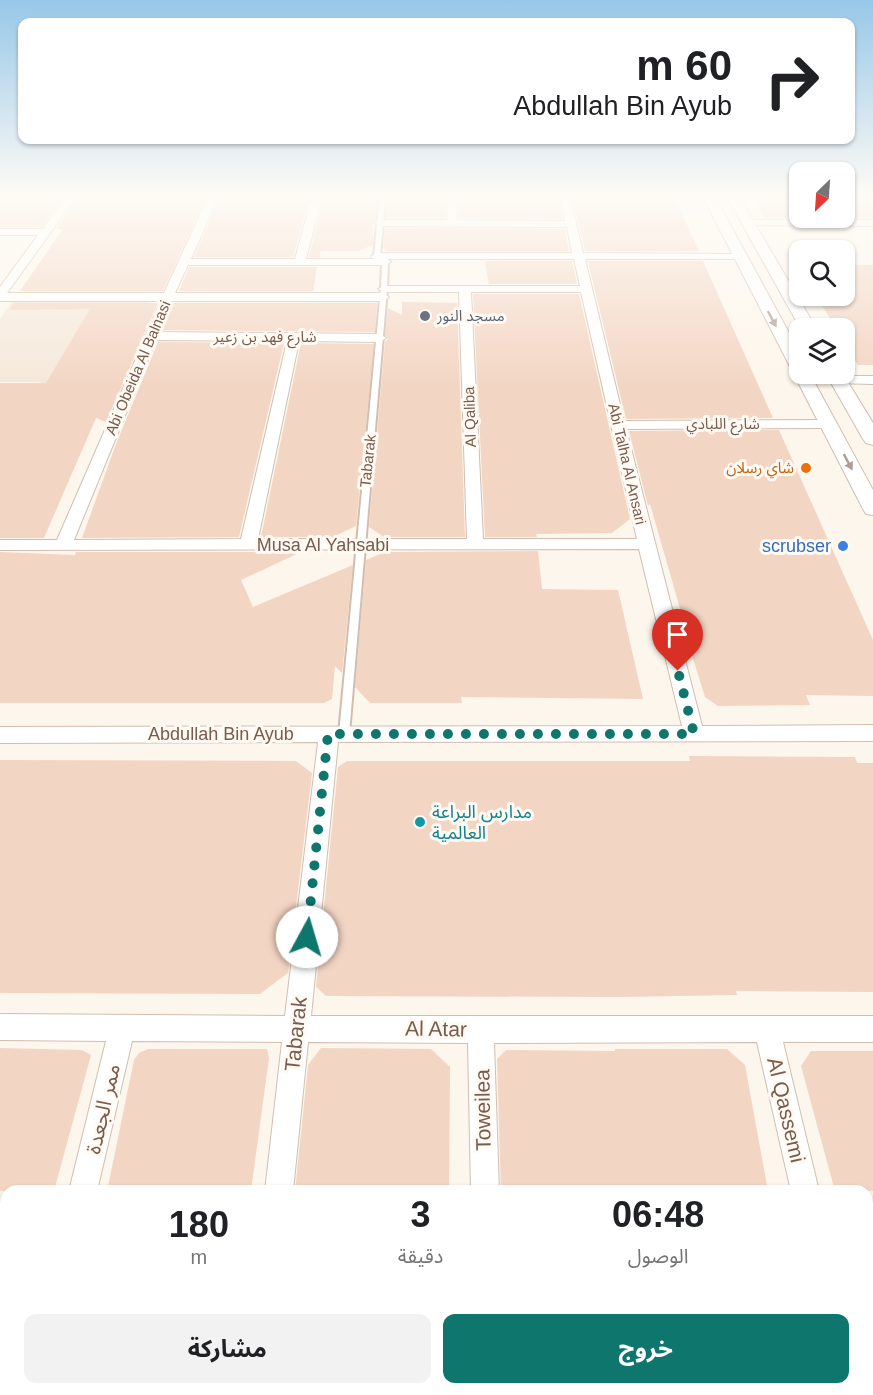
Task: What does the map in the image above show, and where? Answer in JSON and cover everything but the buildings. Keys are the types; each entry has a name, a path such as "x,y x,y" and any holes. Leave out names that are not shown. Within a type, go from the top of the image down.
{"street":[{"path":"0,296 26,258"},
{"name":"Abi Obeida Al Balnasi","path":"63,545 186,258"},
{"path":"300,262 301,258"},
{"path":"184,262 440,258"},
{"name":"Abi Talha Al Ansari","path":"579,258 617,424 694,734"},
{"path":"740,258 789,351"},
{"path":"768,258 802,318"},
{"path":"0,296 168,297 384,293 465,289 585,289"},
{"name":"Al Qaliba","path":"465,289 475,545"},
{"name":"شارع فهد بن زعير","path":"151,336 380,338"},
{"path":"248,546 294,337"},
{"path":"855,378 873,380"},
{"path":"806,384 873,510"},
{"path":"840,384 873,439"},
{"name":"شارع اللبادي","path":"617,424 828,424"},
{"name":"Musa Al Yahsabi","path":"0,545 646,544"},
{"name":"Abdullah Bin Ayub","path":"0,735 873,733"},
{"name":"Tabarak","path":"280,1185 297,1027 336,734"},
{"name":"Al Atar","path":"0,1026 481,1030 873,1029"},
{"name":"ممر الجعدة","path":"84,1185 122,1026"},
{"name":"Al Qassemi","path":"767,1029 804,1185"},
{"name":"Toweilea","path":"481,1030 485,1185"}],"lane":[{"name":"Tabarak","path":"336,734 359,545 380,338 384,293 381,259"}],"shaded area":[{"path":"19,300 139,300 150,302 101,414 23,413 41,382 0,382 0,319 11,303"}],"place":[{"name":"مسجد النور","path":"425,316"},
{"name":"شاي رسلان","path":"806,468"},
{"name":"scrubser","path":"843,546"},
{"name":"مدارس البراعة العالمية","path":"420,822"}],"route":[{"path":"307,937 328,734 694,734 678,671"}]}
